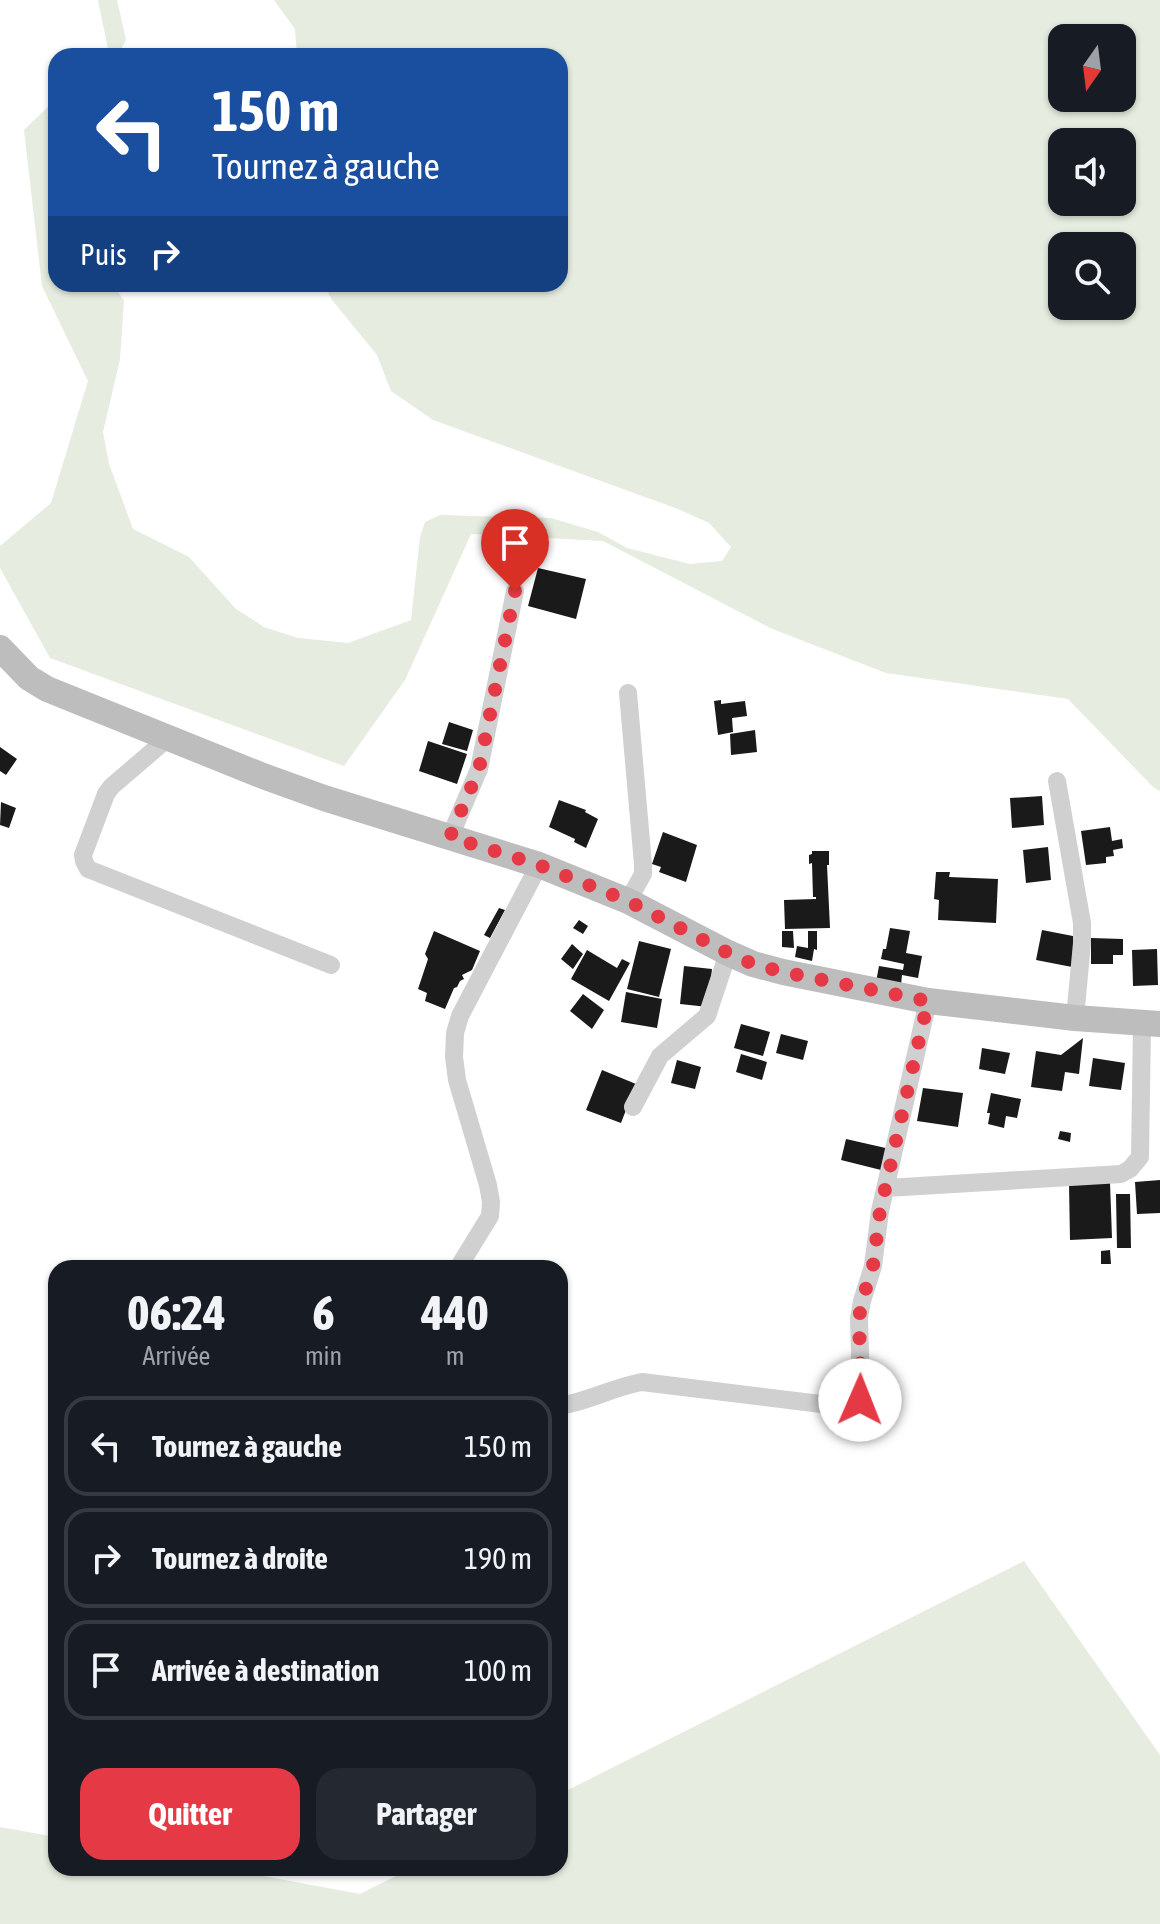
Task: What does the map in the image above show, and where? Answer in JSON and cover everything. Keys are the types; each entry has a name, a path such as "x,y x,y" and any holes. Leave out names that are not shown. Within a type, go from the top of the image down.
{"main road":[{"path":"0,648 29,678 47,689 324,798 539,865 628,901 753,964 928,1001 1151,1024"}],"street":[{"path":"450,837 479,769 515,591"},
{"path":"628,693 643,874 628,901"},
{"path":"168,738 106,794 83,855 88,869 331,965"},
{"path":"1057,781 1082,923 1075,1018"},
{"path":"463,1260 490,1216 491,1202 457,1080 455,1033 460,1016 539,865"},
{"path":"633,1107 660,1056 707,1016 728,953"},
{"path":"568,1405 642,1382 845,1407 860,1400 859,1318 873,1266 880,1211 928,1001"},
{"path":"886,1188 1121,1174 1130,1169 1140,1157 1151,1024"}],"shaded area":[{"path":"98,0 117,0 126,40 122,48 108,48"},
{"path":"274,0 1160,0 1160,791 1068,699 886,673 770,628 603,541 471,534 405,680 344,766 50,658 0,568 0,546 51,503 88,381 42,286 24,130 48,107 48,292 118,292 124,301 120,359 103,432 109,464 133,529 189,557 236,609 264,627 298,638 348,643 411,620 420,537 425,522 440,515 551,518 598,532 627,548 690,564 722,561 731,547 709,523 433,420 391,391 377,355 328,292 568,292 568,48 296,48 295,29"},
{"path":"1024,1561 1160,1755 1160,1924 0,1924 0,1827 48,1836 48,1876 263,1876 360,1894 396,1876 568,1876 568,1790"}],"building":[{"path":"538,568 586,579 576,619 528,606"},
{"path":"721,700 721,704 745,701 747,716 732,718 733,732 718,735 714,701"},
{"path":"449,722 473,730 467,751 442,744"},
{"path":"755,730 757,752 731,755 730,734"},
{"path":"428,741 467,754 457,784 419,771"},
{"path":"0,747 17,759 6,775 0,771"},
{"path":"1042,796 1044,825 1012,828 1010,798"},
{"path":"559,800 586,810 598,819 586,848 549,827"},
{"path":"1,802 16,808 9,828 0,825"},
{"path":"1110,827 1112,841 1122,839 1123,848 1113,850 1114,856 1106,857 1106,863 1086,865 1081,831"},
{"path":"663,832 697,845 686,882 659,872 661,867 652,864"},
{"path":"1048,847 1051,880 1026,883 1023,850"},
{"path":"812,851 829,851 830,928 785,929 784,900 816,899 813,897 812,863 809,864"},
{"path":"936,872 950,872 949,877 998,879 996,923 938,920 939,900 934,899"},
{"path":"499,908 505,910 490,938 484,935"},
{"path":"579,920 588,926 583,934 573,928"},
{"path":"890,928 910,931 906,953 922,956 918,978 902,975 901,985 876,982 879,966 903,970 904,964 881,959"},
{"path":"1042,930 1078,937 1072,967 1036,960"},
{"path":"434,931 480,951 472,970 462,975 464,979 454,988 445,1009 425,1001 427,993 418,989 428,959 425,954"},
{"path":"782,931 793,931 794,948 782,947"},
{"path":"808,931 817,931 817,950 814,949 812,961 795,957 797,946 808,948"},
{"path":"1091,938 1123,939 1123,955 1113,955 1113,964 1091,964"},
{"path":"639,941 671,949 659,997 627,989"},
{"path":"572,944 583,954 573,969 561,959"},
{"path":"1157,949 1158,985 1133,986 1132,950"},
{"path":"587,950 617,968 622,959 630,963 609,1001 571,979"},
{"path":"684,966 712,969 708,1007 680,1004"},
{"path":"626,992 662,999 657,1028 621,1022"},
{"path":"583,994 604,1010 592,1029 570,1011"},
{"path":"741,1024 770,1032 763,1056 734,1048"},
{"path":"781,1034 808,1041 803,1060 776,1053"},
{"path":"1083,1038 1079,1074 1065,1072 1062,1091 1031,1087 1036,1051 1061,1055"},
{"path":"982,1048 1010,1053 1005,1074 979,1069"},
{"path":"741,1054 767,1062 762,1080 736,1072"},
{"path":"1093,1058 1125,1063 1121,1090 1089,1086"},
{"path":"677,1060 701,1067 695,1089 671,1083"},
{"path":"602,1070 636,1084 621,1123 586,1110"},
{"path":"923,1088 963,1093 958,1127 917,1121"},
{"path":"991,1093 1021,1099 1017,1118 1006,1116 1004,1128 988,1124"},
{"path":"1060,1131 1071,1133 1070,1142 1058,1139"},
{"path":"846,1139 890,1149 885,1171 841,1160"},
{"path":"1160,1180 1160,1213 1137,1214 1135,1182"},
{"path":"1110,1182 1112,1238 1070,1240 1069,1184"},
{"path":"1116,1194 1130,1194 1131,1248 1117,1248"},
{"path":"1110,1250 1111,1264 1101,1264 1101,1251"}],"route":[{"path":"515,591 479,769 450,837 539,865 628,901 753,964 928,1001 880,1211 873,1266 859,1318 860,1400"}]}
